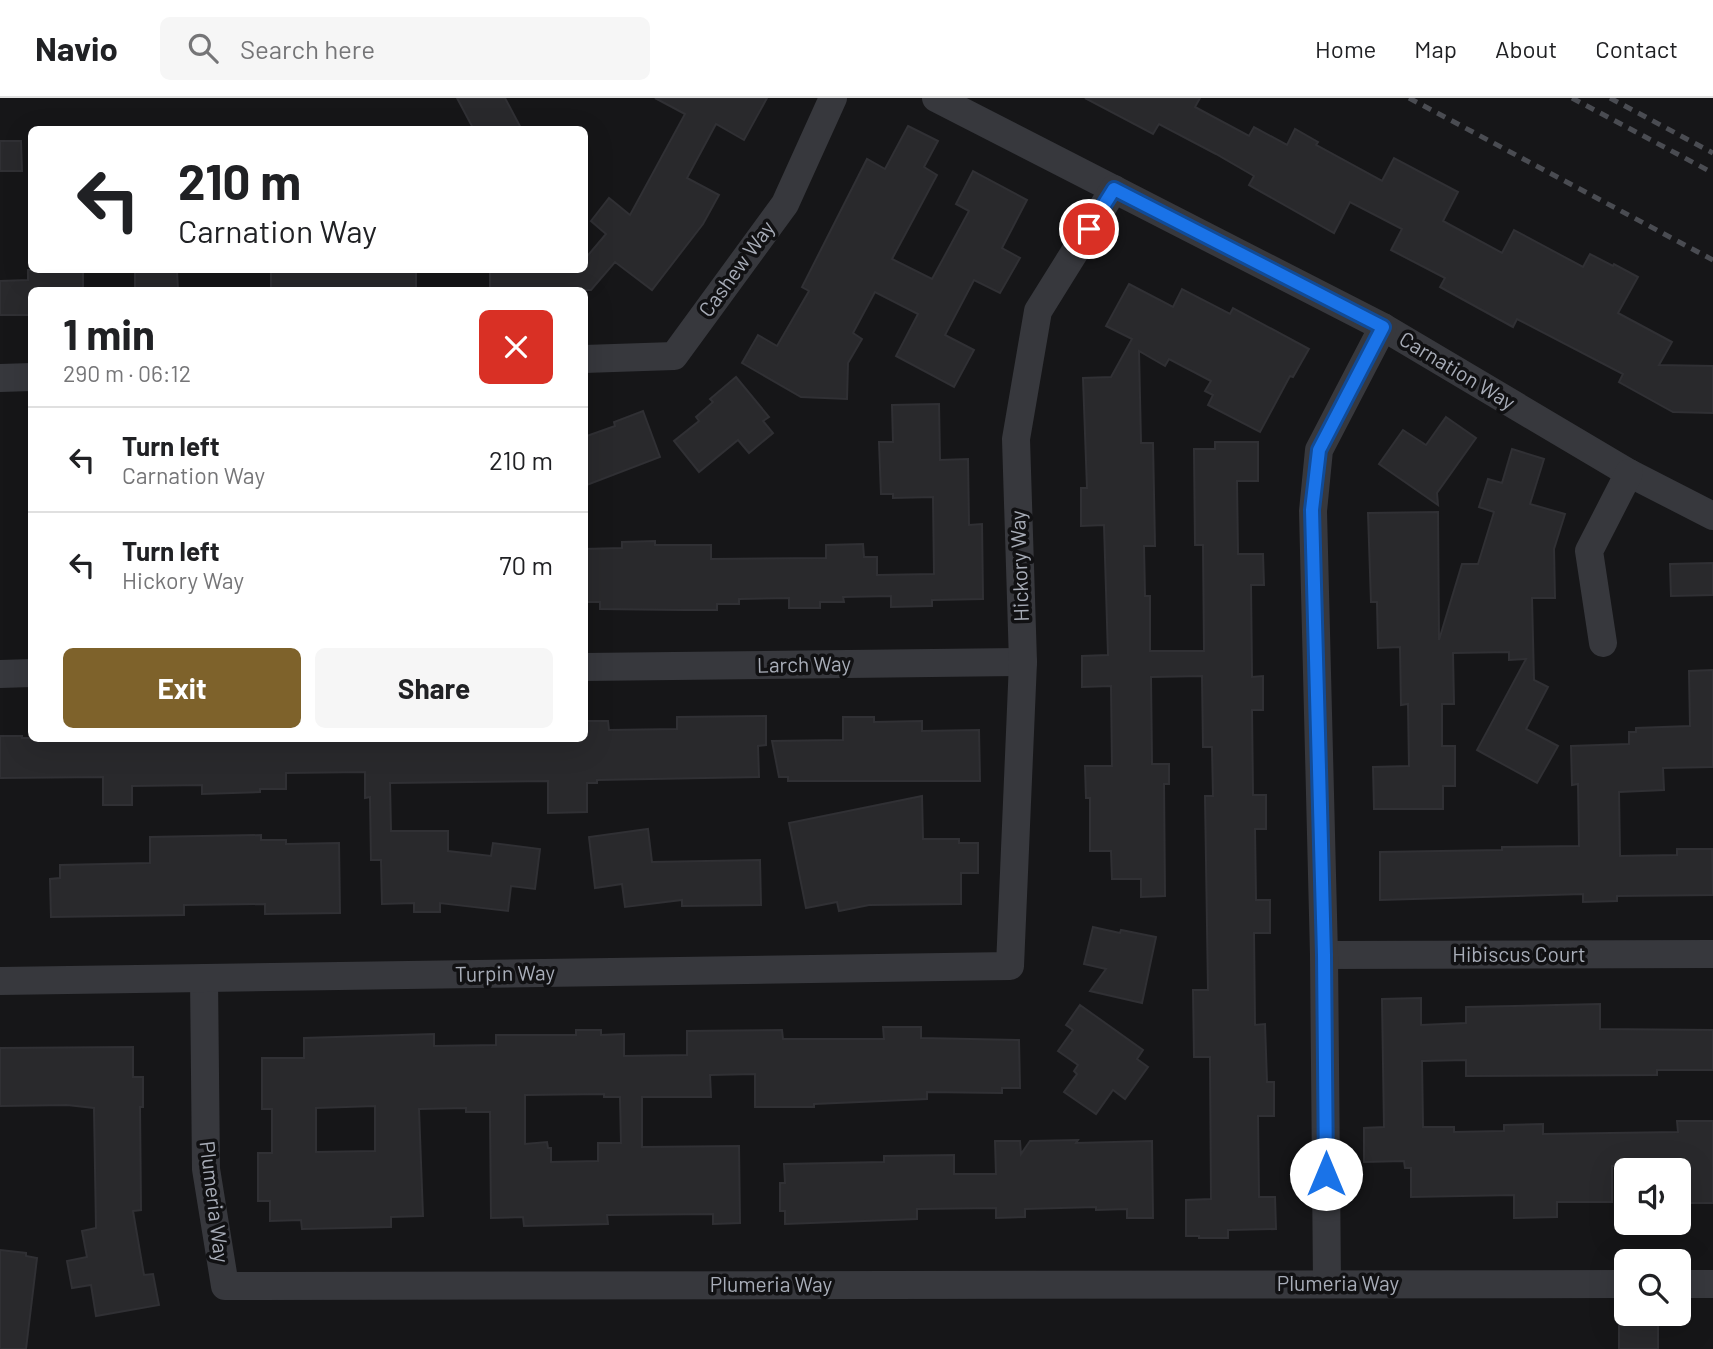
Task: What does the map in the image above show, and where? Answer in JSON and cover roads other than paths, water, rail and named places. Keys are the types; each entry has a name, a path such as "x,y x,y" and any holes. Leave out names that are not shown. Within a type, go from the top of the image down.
{"street":[{"name":"Cashew Way","path":"588,359 674,356 785,204 833,98"},
{"name":"Carnation Way","path":"936,98 1383,327 1629,473 1713,516"},
{"name":"Hickory Way","path":"1010,966 1023,662 1016,439 1038,311 1114,189"},
{"path":"1327,1283 1324,955 1312,510 1319,450 1383,327"},
{"path":"0,378 28,377"},
{"path":"1603,643 1589,551 1629,473"},
{"name":"Larch Way","path":"588,667 1023,662"},
{"path":"0,674 28,673"},
{"name":"Hibiscus Court","path":"1324,955 1713,954"},
{"name":"Turpin Way","path":"0,981 1010,966"},
{"name":"Plumeria Way","path":"204,978 205,1169 225,1286 1614,1284"},
{"path":"1691,1284 1713,1284"}],"railway":[{"path":"1409,98 1713,260"},
{"path":"1572,98 1713,173"},
{"path":"1610,98 1713,153"}]}
